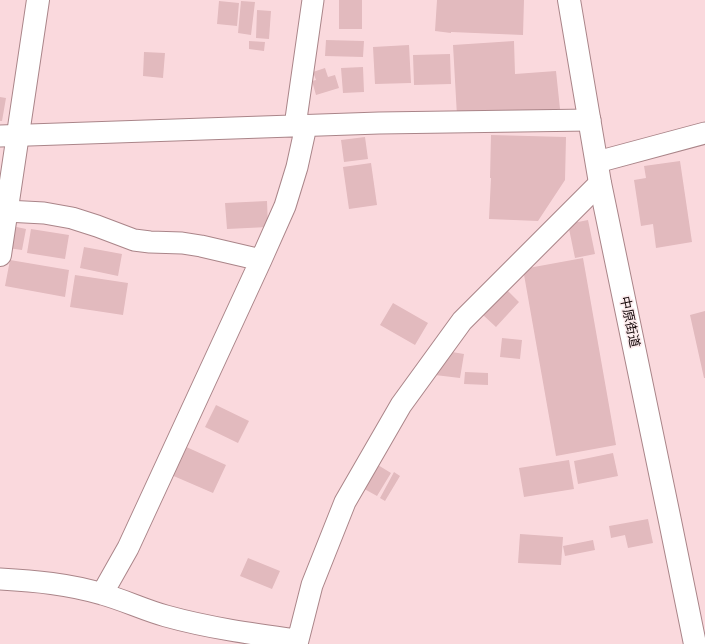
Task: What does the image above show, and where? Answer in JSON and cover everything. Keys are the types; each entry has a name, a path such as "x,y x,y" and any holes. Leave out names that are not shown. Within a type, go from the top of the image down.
{"main road":[{"path":"0,255 6,211 9,136 38,0"},
{"name":"中原街道","path":"569,0 600,182 695,644"}],"street":[{"path":"102,594 128,548 285,206 297,167 313,0"},
{"path":"9,136 379,122 590,120"},
{"path":"597,162 705,133"},
{"path":"0,579 30,580 60,584 102,594 165,616 209,627 297,642 312,585 345,502 401,405 462,321 600,182"},
{"path":"6,211 44,213 72,218 134,240 182,243 261,260"}],"building":[{"path":"339,0 362,0 362,29 339,29"},
{"path":"437,0 524,0 523,35 451,33 435,31"},
{"path":"219,1 239,3 237,26 217,24"},
{"path":"241,1 255,2 251,35 238,33"},
{"path":"257,10 271,11 269,39 256,38"},
{"path":"326,40 364,41 363,57 325,56"},
{"path":"249,41 265,42 264,51 249,49"},
{"path":"514,41 515,74 556,71 560,109 512,114 457,116 453,45"},
{"path":"409,45 411,83 375,84 373,47"},
{"path":"144,52 165,53 163,78 143,76"},
{"path":"450,54 451,84 414,85 413,55"},
{"path":"363,67 364,92 343,93 341,68"},
{"path":"325,68 328,77 335,75 339,88 316,95 312,81 316,80 313,72"},
{"path":"0,97 6,98 2,121 0,121"},
{"path":"491,135 566,137 565,180 538,221 489,219"},
{"path":"365,137 368,159 344,162 341,140"},
{"path":"680,161 692,242 656,248 653,224 641,226 634,180 646,178 644,166"},
{"path":"371,163 377,205 349,209 343,167"},
{"path":"267,201 268,227 227,229 225,203"},
{"path":"588,220 595,254 575,258 568,224"},
{"path":"12,226 26,229 22,250 8,248"},
{"path":"31,229 69,235 65,259 27,253"},
{"path":"84,247 122,254 118,276 80,268"},
{"path":"583,258 616,445 556,456 523,269"},
{"path":"10,260 69,270 65,297 5,286"},
{"path":"75,275 128,283 123,315 70,307"},
{"path":"506,289 519,302 496,327 483,315"},
{"path":"393,303 428,323 415,345 380,325"},
{"path":"705,311 705,378 704,378 690,315"},
{"path":"502,338 522,340 520,359 500,357"},
{"path":"446,351 464,354 460,378 435,375"},
{"path":"465,372 488,373 488,385 464,384"},
{"path":"216,405 249,421 238,443 205,427"},
{"path":"182,445 226,465 213,493 169,474"},
{"path":"613,453 618,476 578,484 574,461"},
{"path":"569,460 574,489 524,497 519,468"},
{"path":"373,462 391,473 377,496 359,486"},
{"path":"394,472 400,476 385,501 380,498"},
{"path":"648,519 653,543 628,548 625,535 611,538 609,526"},
{"path":"520,534 563,537 561,565 518,563"},
{"path":"593,540 595,550 565,556 563,546"},
{"path":"248,558 280,571 272,589 240,576"}]}
